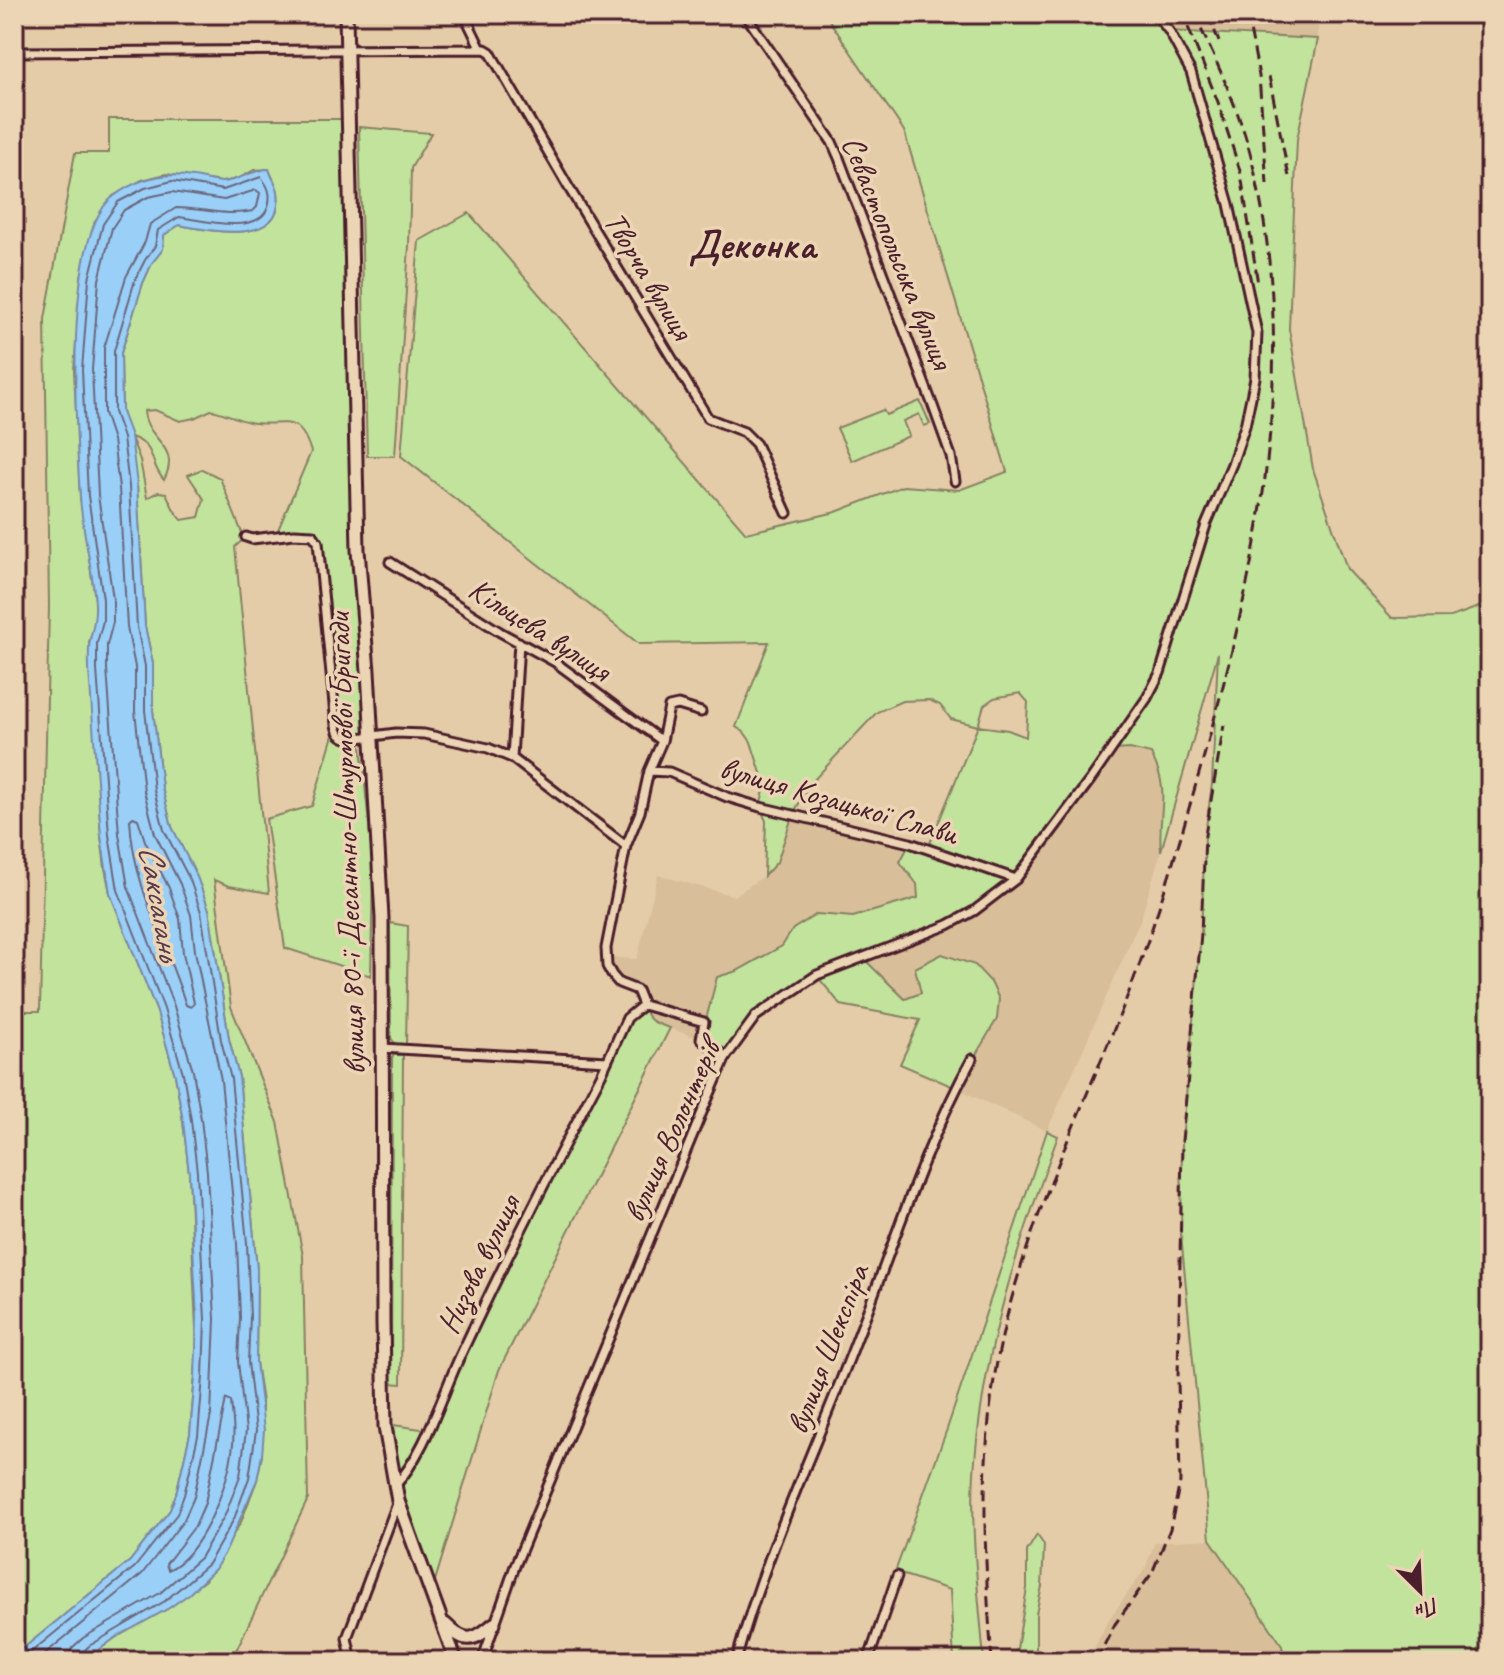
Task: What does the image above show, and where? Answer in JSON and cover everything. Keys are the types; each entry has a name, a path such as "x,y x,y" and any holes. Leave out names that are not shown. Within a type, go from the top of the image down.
{"street":[{"name":"вулиця 80-ї Десантно-Штурмової Бригади","path":"346,14 358,550 382,918 385,1427 398,1501 456,1661"},
{"name":"Творча вулиця","path":"464,14 480,47 490,52 708,418 744,432 756,444 787,513"},
{"name":"Севастопольська вулиця","path":"745,14 832,142 933,406 951,456 955,481"},
{"name":"вулиця Волонтерів","path":"482,1661 515,1566 726,1057 756,1016 817,975 948,925 974,911 1016,879 1091,779 1147,698 1160,673 1206,525 1245,426 1255,378 1257,333 1244,268 1191,72 1156,14"},
{"path":"14,52 480,47"},
{"path":"246,537 303,534 313,535 318,542 338,734 350,739 396,733 424,734 488,748 512,758 626,846"},
{"name":"Кільцева вулиця","path":"390,562 555,662 662,741"},
{"path":"512,758 519,642"},
{"path":"701,712 672,705 667,714 640,812 626,846 605,957 612,975 619,983 637,990 643,1005 704,1022 701,1039 726,1057"},
{"name":"вулиця Козацької Слави","path":"649,771 669,772 727,797 910,843 1016,879"},
{"name":"Низова вулиця","path":"394,1487 406,1475 419,1449 462,1353 627,1018 643,1005"},
{"path":"382,1048 607,1061"},
{"name":"вулиця Шекспіра","path":"736,1661 763,1577 924,1162 972,1059"},
{"path":"352,1661 347,1638 398,1501"},
{"path":"868,1661 897,1576"},
{"path":"441,1621 456,1635 468,1639 479,1637 494,1624"}],"shaded area":[{"path":"1156,14 1318,14 1318,39 1169,31"},
{"path":"1130,749 1151,754 1162,779 1161,851 1141,918 1047,1131 956,1088 997,1020 921,994 905,999 861,957 1115,750"},
{"path":"793,814 910,843 900,862 917,884 918,898 853,917 817,914 793,929 782,946 737,971 717,977 701,1039 651,1022 646,1016 641,996 619,983 605,957 637,959 658,875 734,896 764,876 777,862"},
{"path":"1210,1539 1282,1645 1284,1661 1088,1661 1109,1619 1145,1569 1155,1542"}],"green space":[{"path":"825,14 1156,14 1169,31 1318,39 1297,139 1289,329 1313,469 1347,569 1392,618 1451,617 1490,603 1490,1661 1284,1661 1282,1645 1210,1539 1181,1235 1182,1141 1201,934 1218,653 1161,851 1161,780 1151,754 1130,749 1115,750 1029,864 974,911 862,957 905,999 921,993 915,968 942,954 975,965 991,982 999,999 997,1019 956,1088 900,1064 920,1020 841,1005 817,976 756,1016 726,1057 701,1039 717,977 737,971 782,946 793,929 817,914 853,917 918,898 917,884 900,862 910,843 928,848 978,726 951,719 940,705 929,700 902,701 877,712 810,784 793,814 777,862 764,876 766,821 760,807 764,790 762,776 751,742 736,727 769,642 639,644 401,456 419,241 469,213 746,533 836,512 903,486 959,490 1007,472 904,131","holes":["1020,693 1028,702 1026,737 1008,730 978,726 984,705 994,698"]},
{"path":"109,119 349,119 355,459 372,736 351,739 361,746 373,865 371,976 285,948 266,819 312,806 336,725 320,552 313,535 275,537 311,452 306,439 294,425 249,422 211,410 180,421 155,410 144,411 150,430 169,459 164,480 149,450 131,437 140,460 147,498 158,492 166,493 182,520 199,517 204,499 188,475 202,469 220,478 246,537 235,547 269,893 214,880 231,1007 278,1122 303,1256 308,1499 231,1661 84,1661 115,1638 169,1608 205,1580 241,1522 257,1480 262,1455 262,1402 256,1362 257,1270 239,1077 229,1039 209,910 172,827 162,788 153,710 153,664 145,626 137,485 122,412 121,353 143,283 163,249 164,235 179,225 226,232 258,228 270,221 277,209 278,192 269,169 254,170 238,179 222,182 166,174 142,180 113,196 95,221 81,277 74,370 80,497 95,599 96,620 89,642 101,836 110,893 157,1012 175,1075 189,1173 197,1350 190,1434 170,1510 130,1561 14,1653 14,1011 40,1011 49,606 45,319 75,153 109,153"},
{"path":"359,127 431,133 411,168 395,456 367,456"},
{"path":"920,401 930,424 924,426 919,414 903,421 909,436 852,461 837,428 883,410 886,415"},
{"path":"390,923 408,926 406,1045 395,1044 391,1038"},
{"path":"643,1005 649,1018 670,1028 499,1370 431,1594 394,1487 405,1475 399,1472 393,1425 428,1430 627,1018"},
{"path":"394,1055 403,1055 401,1384 391,1383"},
{"path":"1047,1131 1058,1136 1005,1295 980,1417 973,1510 984,1661 954,1661 950,1590 895,1572 947,1429"},
{"path":"1037,1535 1044,1545 1042,1586 1036,1614 1036,1661 1015,1661 1027,1588 1027,1551"}],"water":[{"name":"Саксагань","path":"269,169 278,192 277,209 270,221 258,228 226,232 179,225 164,235 163,249 143,283 121,353 122,412 131,436 137,485 145,626 153,664 153,710 162,788 172,827 197,877 209,910 229,1039 239,1077 257,1270 256,1362 264,1430 262,1455 257,1480 227,1549 215,1569 189,1594 115,1638 84,1661 14,1661 14,1653 130,1561 170,1510 190,1434 195,1377 197,1319 183,1121 175,1075 157,1012 110,893 101,836 89,670 95,604 81,510 76,429 76,337 86,250 97,217 114,196 133,185 172,175 223,182"}],"railway":[{"path":"992,1661 985,1539 986,1458 994,1377 1002,1337 1013,1292 1042,1205 1129,992 1169,875 1224,683 1256,536 1267,463 1273,390 1273,315 1267,241 1253,165 1242,126 1194,14"},
{"path":"1208,14 1221,47"},
{"path":"1247,14 1259,76 1267,184"},
{"path":"1188,27 1218,102 1241,174 1258,284"},
{"path":"1269,76 1290,182"},
{"path":"1096,1661 1115,1624 1152,1573 1170,1529 1180,1482 1178,1378 1182,1141 1201,934 1205,835 1224,725"}],"district":[{"name":"Деконка","path":"752,244"}]}
